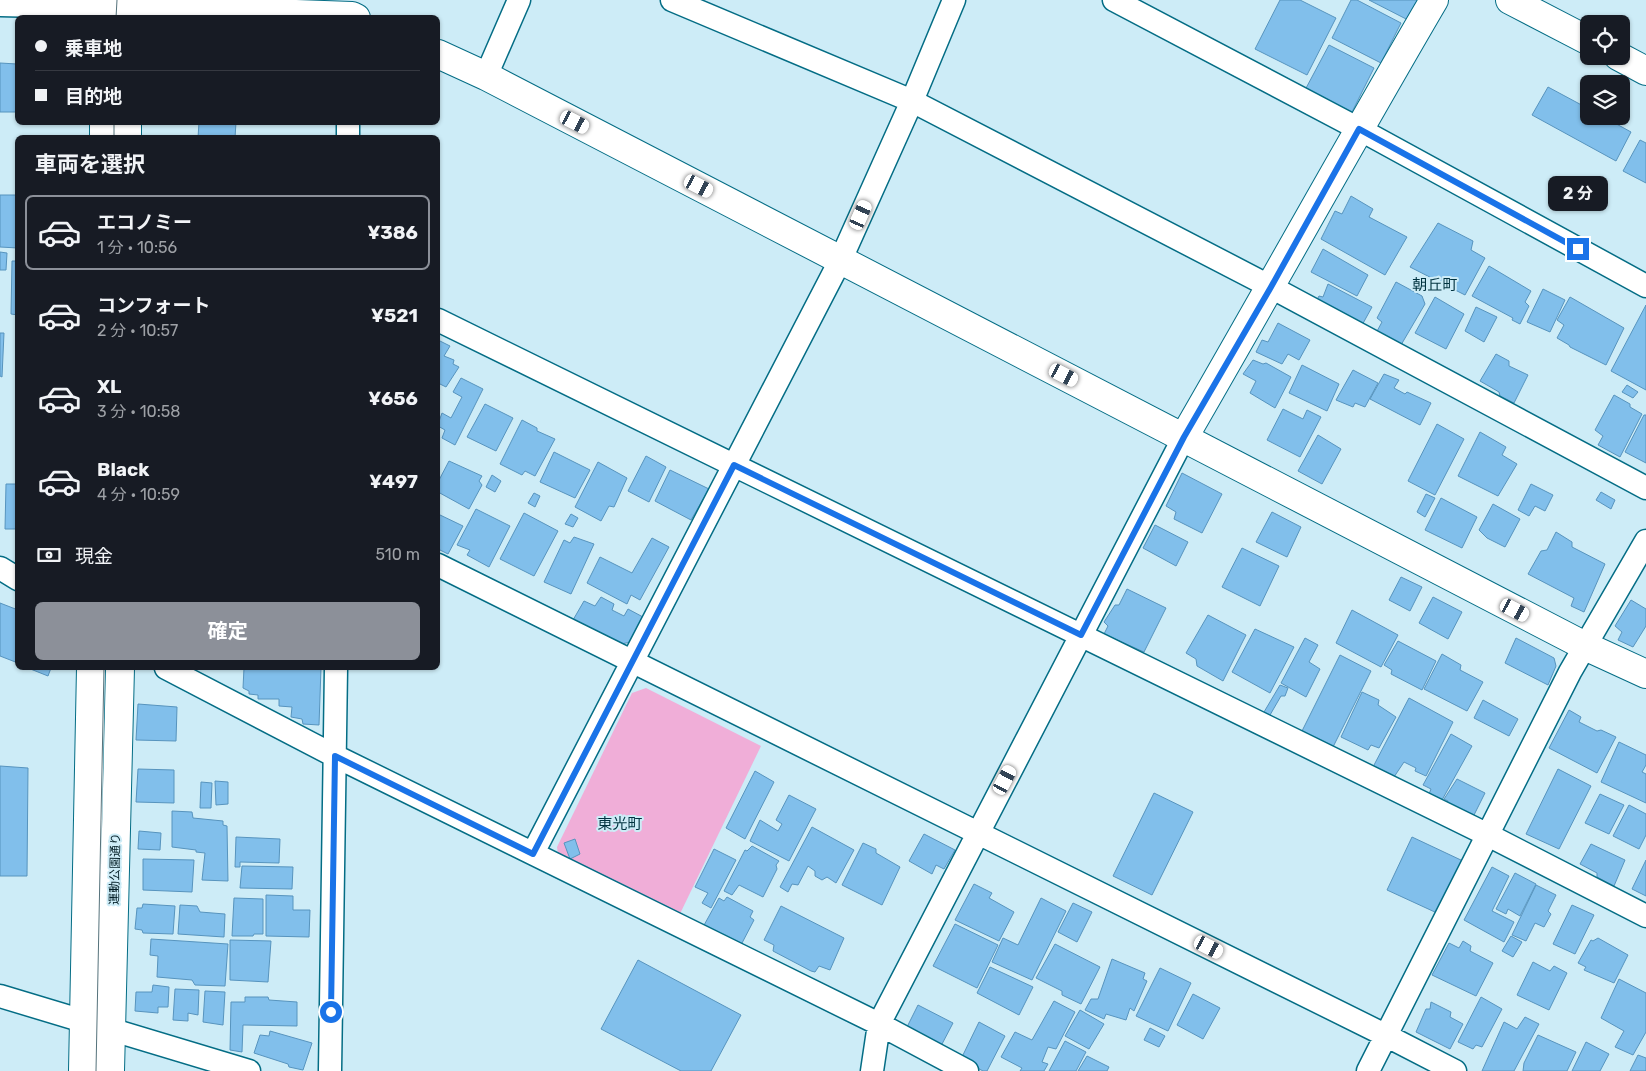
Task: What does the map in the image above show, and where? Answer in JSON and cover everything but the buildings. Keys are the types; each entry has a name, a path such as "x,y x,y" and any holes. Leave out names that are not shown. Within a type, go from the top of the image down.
{"street":[{"path":"486,76 520,0"},
{"path":"672,0 912,101 1271,287 1646,488"},
{"path":"533,854 841,259 912,101 954,0"},
{"path":"1114,0 1359,129 1646,286"},
{"path":"872,1071 879,1024 1184,437 1434,0"},
{"path":"1510,0 1580,36"},
{"path":"0,5 353,13"},
{"path":"440,55 486,76 841,259 1585,646 1646,674"},
{"path":"1630,62 1646,71"},
{"path":"440,321 1488,835 1646,916"},
{"path":"1368,1071 1570,672 1646,541"},
{"path":"440,566 1455,1071"},
{"path":"0,568 15,577"},
{"path":"83,1071 91,670"},
{"name":"運動公園通り","path":"110,1071 120,670"},
{"path":"170,670 335,756 879,1024 967,1071"},
{"path":"330,1071 336,670"},
{"path":"0,996 249,1071"}],"shaded area":[{"path":"646,688 761,746 677,920 559,860 557,847 632,693"}],"tram line":[{"path":"116,15 117,0"},
{"path":"114,125 114,135"},
{"path":"96,1071 104,670"}],"district":[{"name":"朝丘町","path":"1435,285"},
{"name":"東光町","path":"620,824"}],"route":[{"path":"331,1012 335,756 533,854 734,465 1081,635 1184,437 1271,287 1359,129 1578,249"}]}
